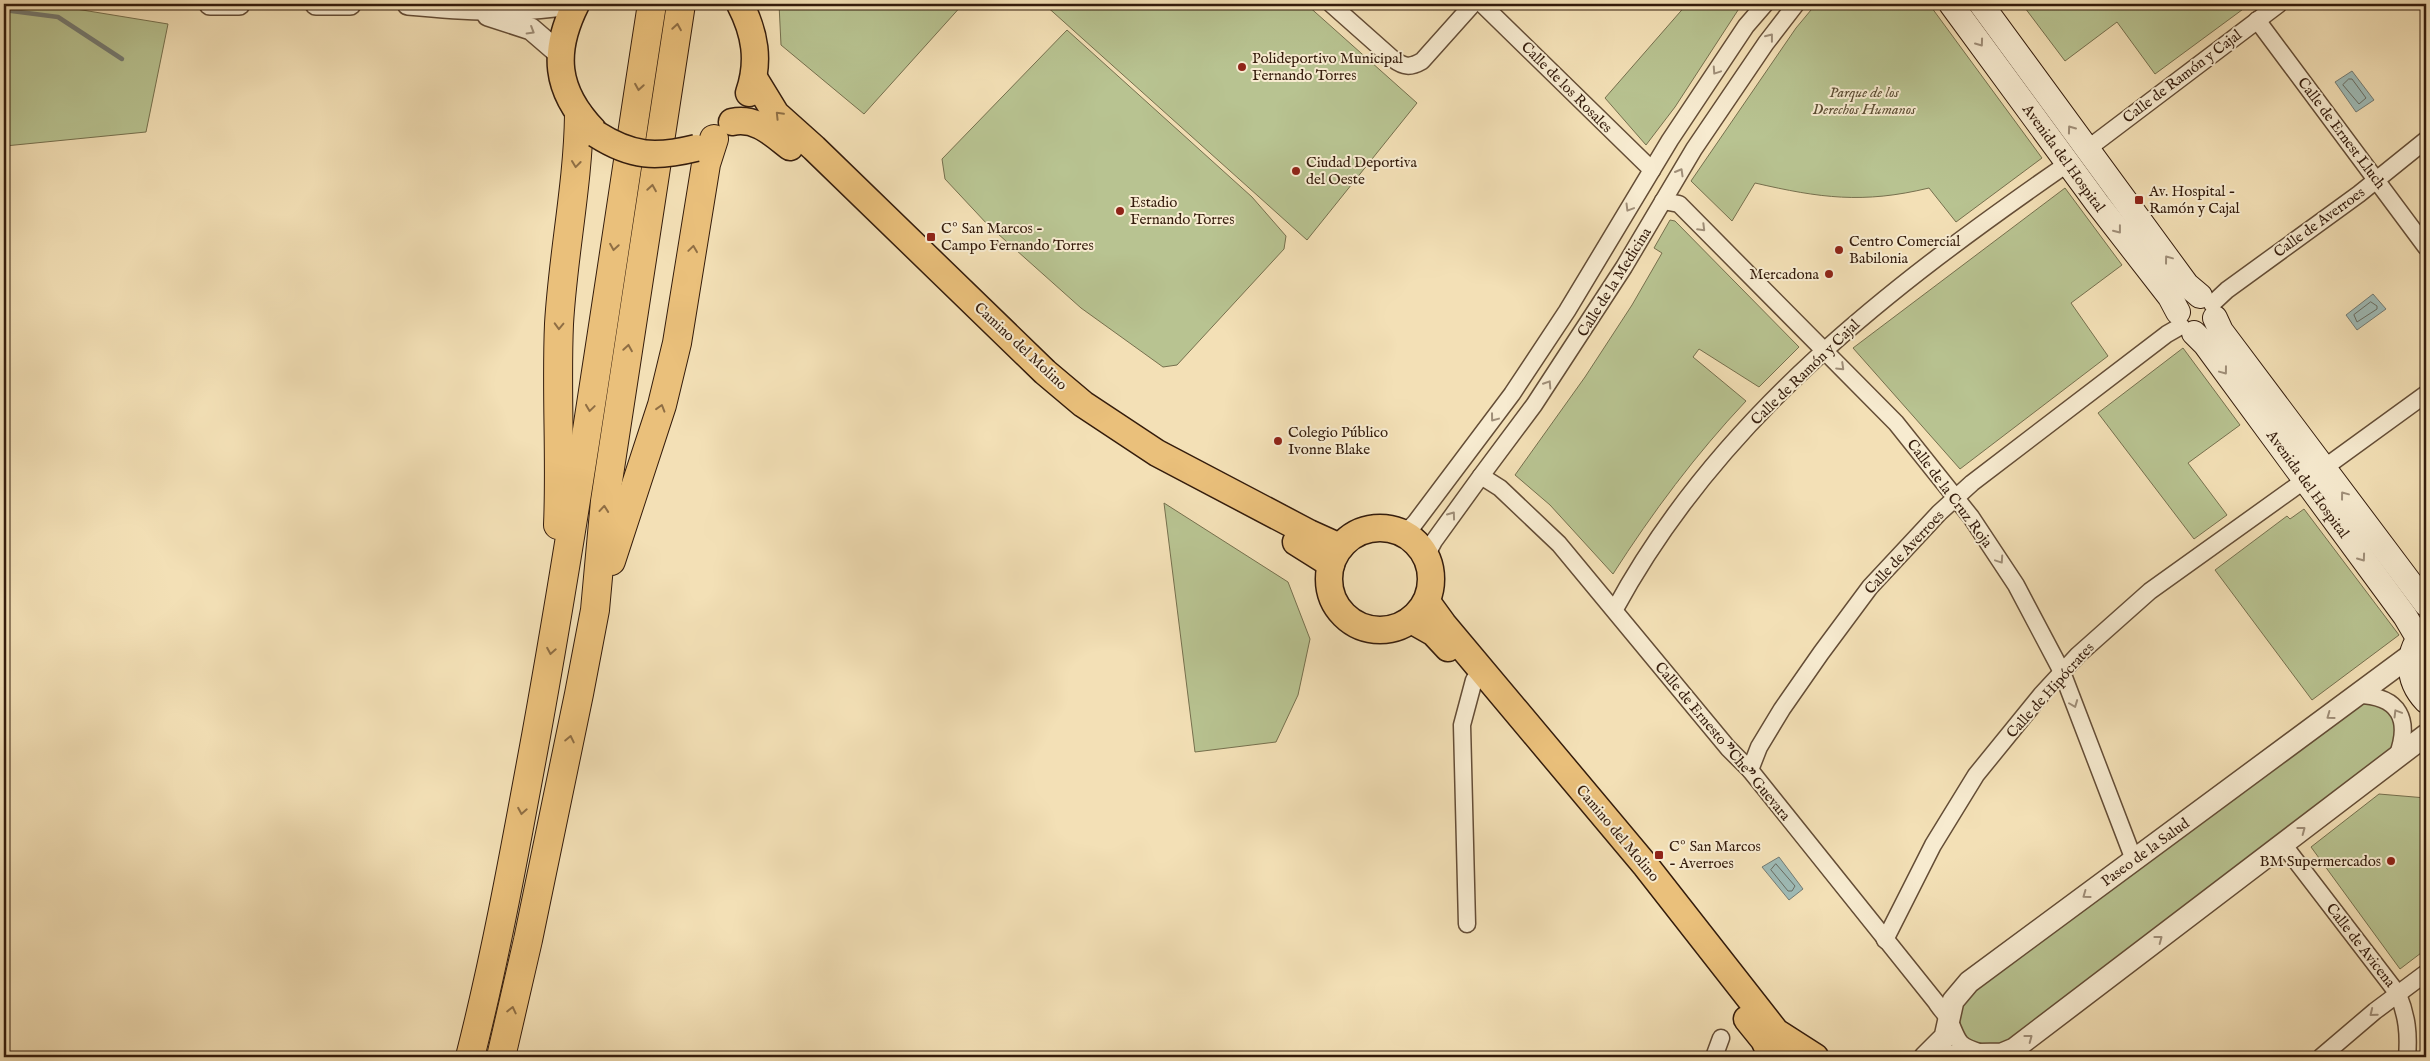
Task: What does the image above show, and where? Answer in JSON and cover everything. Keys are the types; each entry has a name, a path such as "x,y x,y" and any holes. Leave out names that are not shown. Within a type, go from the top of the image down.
{"highway":[{"path":"470,1057 502,923 578,500 652,4"},
{"path":"501,1057 528,940 580,694 594,610 605,501 681,4"},
{"path":"560,603 555,584 560,479 559,324 578,148 588,125"},
{"path":"594,610 604,589 612,556 662,404 677,343 706,164 714,136"}],"main road":[{"path":"576,4 565,26 560,54 561,75 566,93 588,125"},
{"path":"714,136 746,102 754,78 756,49 750,24 740,4"},
{"name":"Avenida del Hospital","path":"1951,4 2067,164 2170,297 2184,324 2205,344 2426,604"},
{"name":"Avenida del Hospital","path":"1981,4 2086,150 2187,284 2209,306 2221,331 2315,474 2418,641"},
{"name":"Camino del Molino","path":"754,78 776,114 814,148 1045,372 1083,404 1157,453 1308,534 1335,555"},
{"name":"Camino del Molino","path":"588,125 614,145 641,154 667,155 714,136 740,120 760,124 806,160 1038,386 1074,416 1120,449 1305,547 1335,555"},
{"path":"2185,299 2209,306 2207,330 2184,324 2185,299"},
{"path":"1369,529 1395,531 1404,534 1418,545 1426,556 1431,582 1419,611 1392,629 1370,630 1350,622 1335,606 1328,585 1335,555 1353,535 1369,529"},
{"name":"Camino del Molino","path":"1419,611 1434,633 1659,905 1764,1040 1772,1057"},
{"name":"Camino del Molino","path":"1419,611 1442,624 1646,866 1776,1032 1815,1057"},
{"path":"2418,641 2410,674 2417,692 2426,701"}],"street":[{"path":"210,4 245,4"},
{"path":"316,4 350,4"},
{"path":"408,4 469,10 541,9 570,4"},
{"path":"1331,4 1403,66 1413,66 1422,61 1473,4"},
{"name":"Calle de los Rosales","path":"1482,4 1652,170"},
{"path":"1404,534 1416,523 1512,394 1567,311 1652,170 1746,26 1765,4"},
{"name":"Calle de la Medicina","path":"1426,556 1434,541 1480,476 1534,405 1619,275 1694,149 1766,43 1796,4"},
{"name":"Calle de Ramón y Cajal","path":"2086,150 2279,4"},
{"path":"469,10 531,28 560,54"},
{"name":"Calle de Ernest Lluch","path":"2257,20 2426,247"},
{"name":"Calle de Averroes","path":"2209,306 2227,290 2359,194 2376,179 2394,168 2426,140"},
{"name":"Calle de Ramón y Cajal","path":"1615,610 1652,547 1691,495 1744,429 1823,350 1994,214 2067,164"},
{"name":"Calle de la Cruz Roja","path":"1664,201 1679,204 1896,423 1957,497 2016,585 2062,672 2134,860"},
{"name":"Calle de Averroes","path":"1750,770 1759,747 1782,709 1870,587 1939,513 1957,497 2160,340 2184,324"},
{"name":"Calle de Hipócrates","path":"1885,940 1933,845 1976,775 2078,655 2150,591 2426,394"},
{"name":"Calle de Ernesto \"Che\" Guevara","path":"1480,476 1500,488 1559,544 1728,748 1750,770 1950,1021"},
{"name":"Paseo de la Salud","path":"1925,1057 1945,1037 1953,1001 1969,982 2358,695 2418,641"},
{"path":"1467,924 1462,725 1474,680"},
{"path":"2358,695 2381,697 2391,704 2400,716 2404,739 2397,757"},
{"path":"1951,1057 1956,1055 1986,1056 2002,1054 2014,1049 2426,735"},
{"name":"Calle de Avicena","path":"2283,844 2398,994 2406,1013 2409,1034 2407,1057"},
{"path":"2321,1057 2426,973"},
{"path":"1950,1021 1956,1038 1963,1046 1986,1056"},
{"path":"1714,1057 1721,1038"}],"green space":[{"path":"4,4 76,9 168,24 146,132 5,146"},
{"path":"779,4 963,4 864,114 781,45"},
{"name":"Ciudad Deportiva del Oeste","path":"1044,4 1306,4 1417,103 1307,240"},
{"path":"1687,4 1742,4 1675,107 1646,145 1605,98"},
{"name":"Parque de los Derechos Humanos","path":"1816,4 1929,4 2042,158 1956,222 1929,188 1883,196 1842,197 1800,192 1755,183 1732,221 1691,181 1796,28"},
{"path":"2022,4 2250,4 2155,74 2117,22 2065,61"},
{"name":"Estadio Fernando Torres","path":"1067,30 1252,197 1286,236 1284,249 1177,365 1163,367 1081,308 988,225 945,179 942,159"},
{"path":"2065,188 2122,265 2071,303 2108,356 1960,469 1853,348"},
{"path":"1670,220 1675,221 1799,347 1759,387 1699,349 1693,357 1746,401 1675,484 1613,574 1550,505 1515,475 1585,377 1632,305 1662,253 1654,248"},
{"path":"2183,348 2240,425 2188,463 2227,515 2194,539 2098,413"},
{"path":"1164,503 1288,582 1310,639 1298,695 1276,742 1195,752"},
{"path":"2304,509 2399,635 2312,700 2215,570 2287,516 2290,519"},
{"path":"2382,701 2401,730 2390,756 2002,1046 1972,1044 1964,1036 1959,1025 1959,1011 1971,989 2351,704"},
{"path":"2379,794 2426,798 2426,881 2421,953 2400,969 2311,847"}],"water":[{"path":"2352,71 2374,100 2356,112 2335,82"},
{"path":"2373,294 2386,309 2357,330 2346,315"},
{"path":"1779,857 1803,889 1789,900 1762,867"}],"waterway":[{"path":"4,10 58,17 122,59"}],"place":[{"name":"Polideportivo Municipal Fernando Torres","path":"1242,67"},
{"name":"Ciudad Deportiva del Oeste","path":"1296,171"},
{"name":"Av. Hospital - Ramón y Cajal","path":"2139,200"},
{"name":"Estadio Fernando Torres","path":"1120,211"},
{"name":"Cº San Marcos - Campo Fernando Torres","path":"931,237"},
{"name":"Centro Comercial Babilonia","path":"1839,250"},
{"name":"Mercadona","path":"1829,274"},
{"name":"Colegio Público Ivonne Blake","path":"1278,441"},
{"name":"Cº San Marcos - Averroes","path":"1659,855"},
{"name":"BM Supermercados","path":"2391,861"}]}
